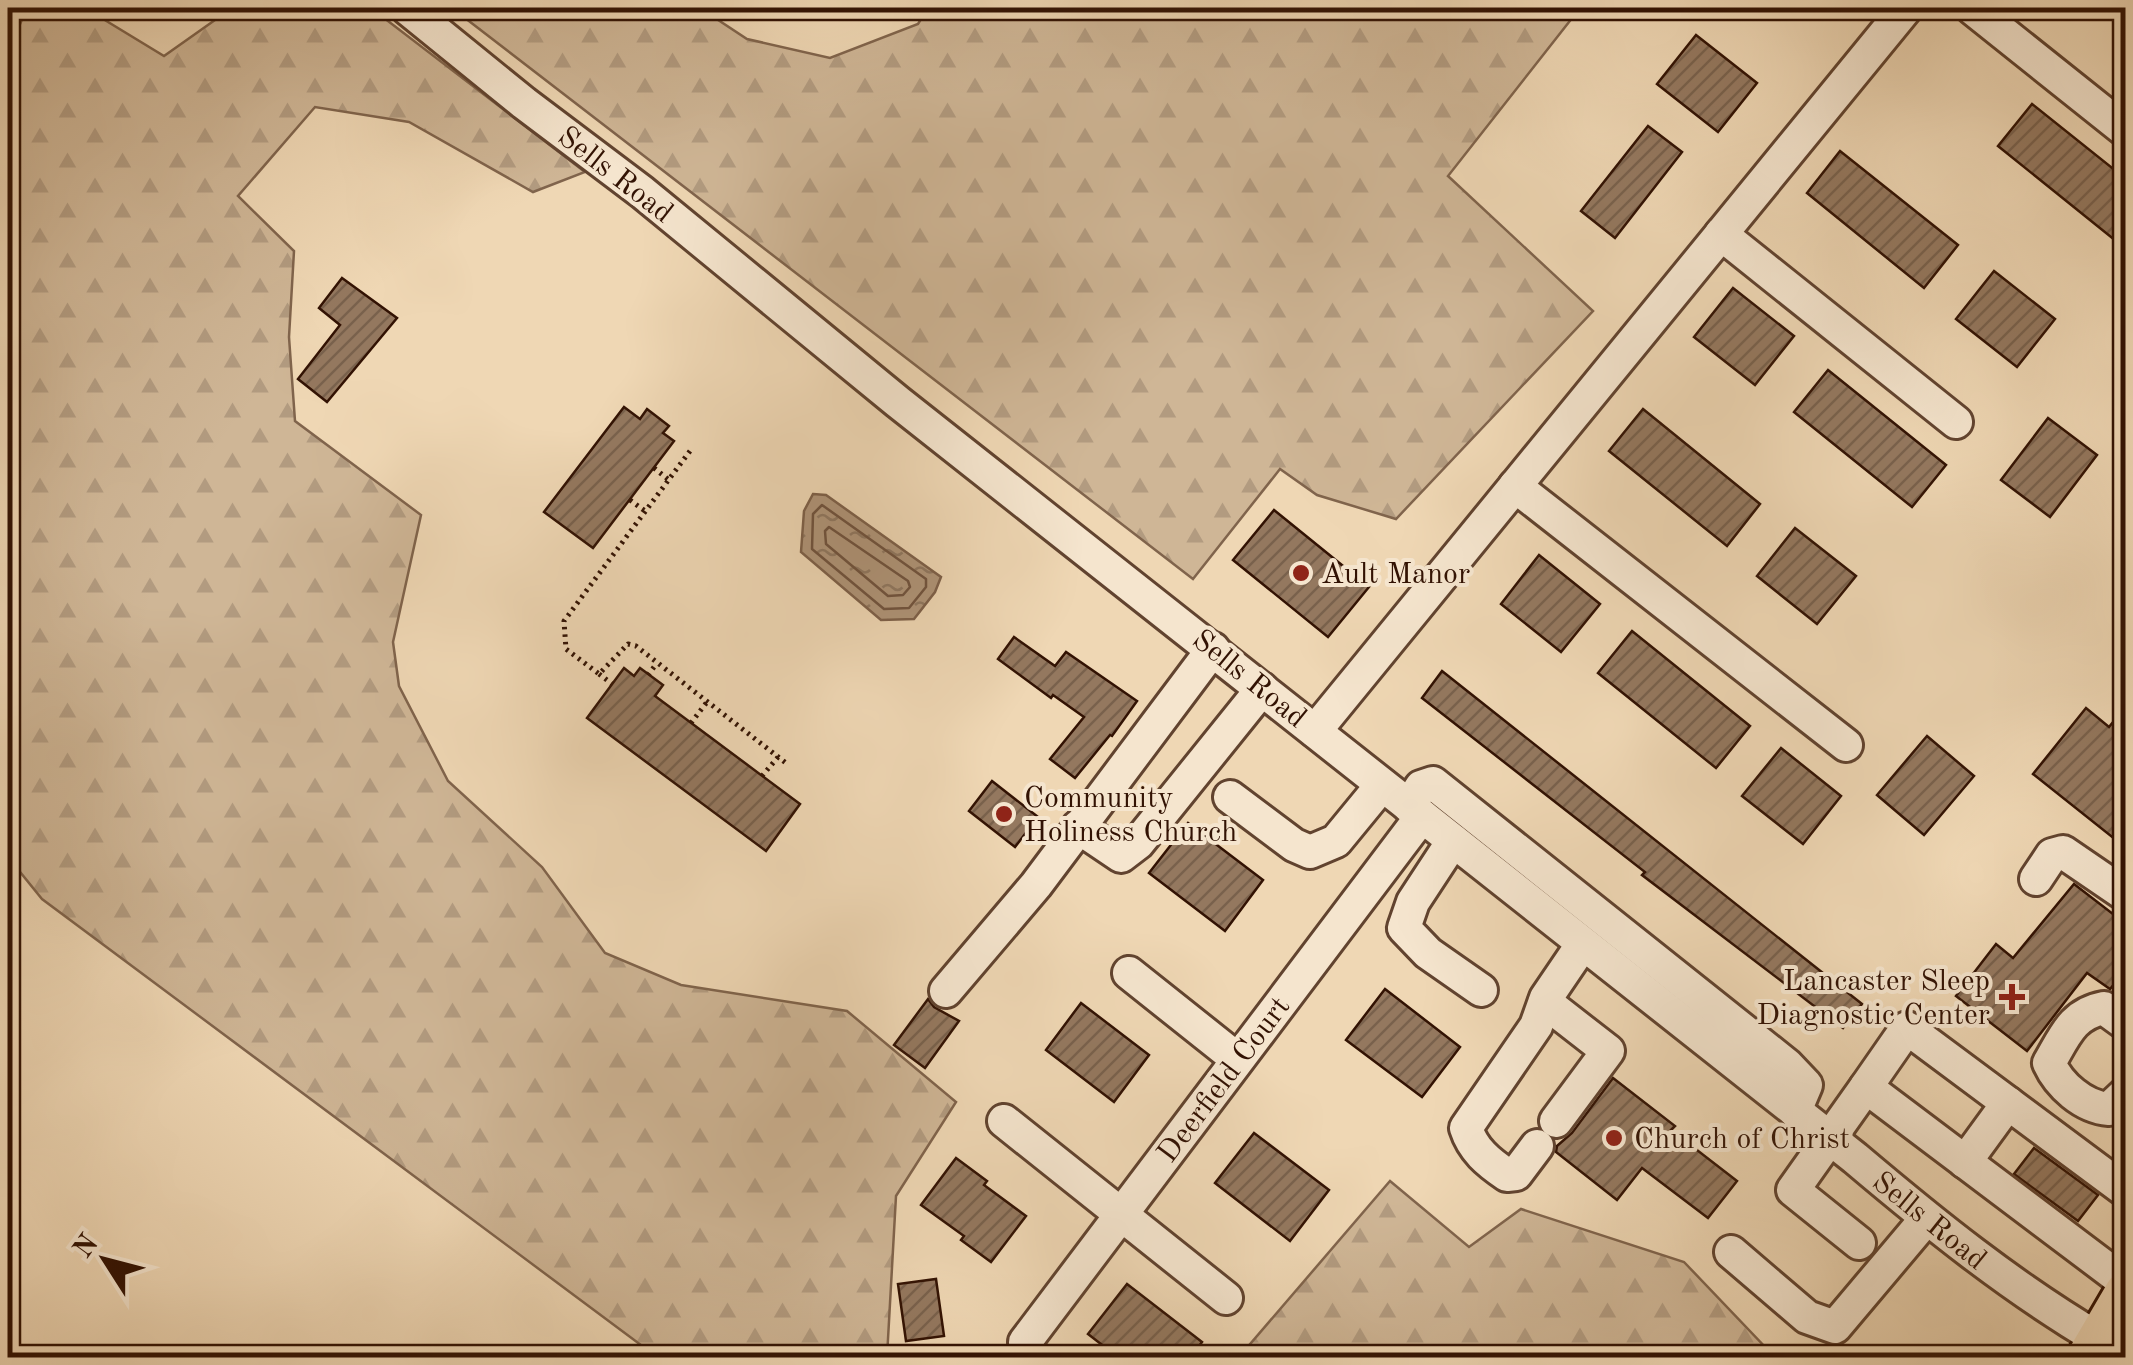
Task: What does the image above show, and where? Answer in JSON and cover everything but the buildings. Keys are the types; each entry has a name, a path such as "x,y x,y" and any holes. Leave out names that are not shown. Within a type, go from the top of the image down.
{"main road":[{"path":"2094,1348 2126,1294"}],"street":[{"name":"Sells Road","path":"407,8 1582,945 1630,982 1713,1027 1796,1112 1926,1219 2094,1348"},
{"path":"1315,731 1906,8"},
{"path":"1972,8 2126,131"},
{"path":"1722,234 1956,422"},
{"path":"1516,486 1846,745"},
{"path":"946,991 1036,885 1213,649"},
{"path":"1078,827 1121,856 1130,850 1262,688"},
{"path":"1415,811 1421,787 1434,783 1648,954 1713,1027"},
{"path":"1230,796 1294,845 1310,852 1336,841 1382,784"},
{"name":"Deerfield Court","path":"1025,1350 1415,811"},
{"path":"1483,866 1502,838"},
{"path":"1453,841 1413,902 1404,928 1428,953 1481,990"},
{"path":"2036,880 2052,855 2063,852 2126,895"},
{"path":"1554,922 1574,895"},
{"path":"1544,1002 1608,1051 1516,1174 1507,1175 1470,1142 1466,1128 1536,1026 1544,1002 1582,945"},
{"path":"1630,982 1648,954"},
{"path":"1129,973 1237,1058"},
{"path":"2126,1024 2104,1008 2086,1012 2066,1033 2049,1062 2057,1080 2095,1108 2109,1108 2126,1093"},
{"path":"1859,1243 1793,1190 1907,1028 2126,1191"},
{"path":"1866,1087 2126,1283"},
{"path":"1964,1162 2008,1103"},
{"path":"1004,1121 1226,1298"},
{"path":"1731,1252 1807,1316 1835,1327 1926,1219"}],"path":[{"path":"612,684 566,649 564,621 690,451"},
{"path":"654,468 668,480"},
{"path":"630,500 645,511"},
{"path":"599,674 628,644 636,646 786,763"},
{"path":"648,674 657,663"},
{"path":"691,723 707,702"},
{"path":"762,776 778,756"}],"green space":[{"path":"27,8 85,8 164,56 232,8 371,8 585,172 533,192 409,122 315,107 238,196 294,251 289,337 295,421 421,515 393,642 399,686 448,781 542,867 605,953 681,985 847,1011 956,1102 896,1196 887,1357 657,1357 42,899 8,857 8,52"},
{"path":"452,8 700,8 747,39 830,58 918,24 928,8 1580,8 1448,176 1593,311 1396,519 1317,495 1280,469 1193,579"},
{"path":"1390,1181 1469,1247 1521,1209 1684,1262 1769,1351 1781,1357 1239,1357"}],"water":[{"path":"813,494 826,495 941,577 935,592 914,619 881,620 801,552 804,511"}],"place":[{"name":"Ault Manor","path":"1301,573"},
{"name":"Community Holiness Church","path":"1004,814"},
{"name":"Lancaster Sleep Diagnostic Center","path":"2012,997"},
{"name":"Church of Christ","path":"1614,1138"}]}
